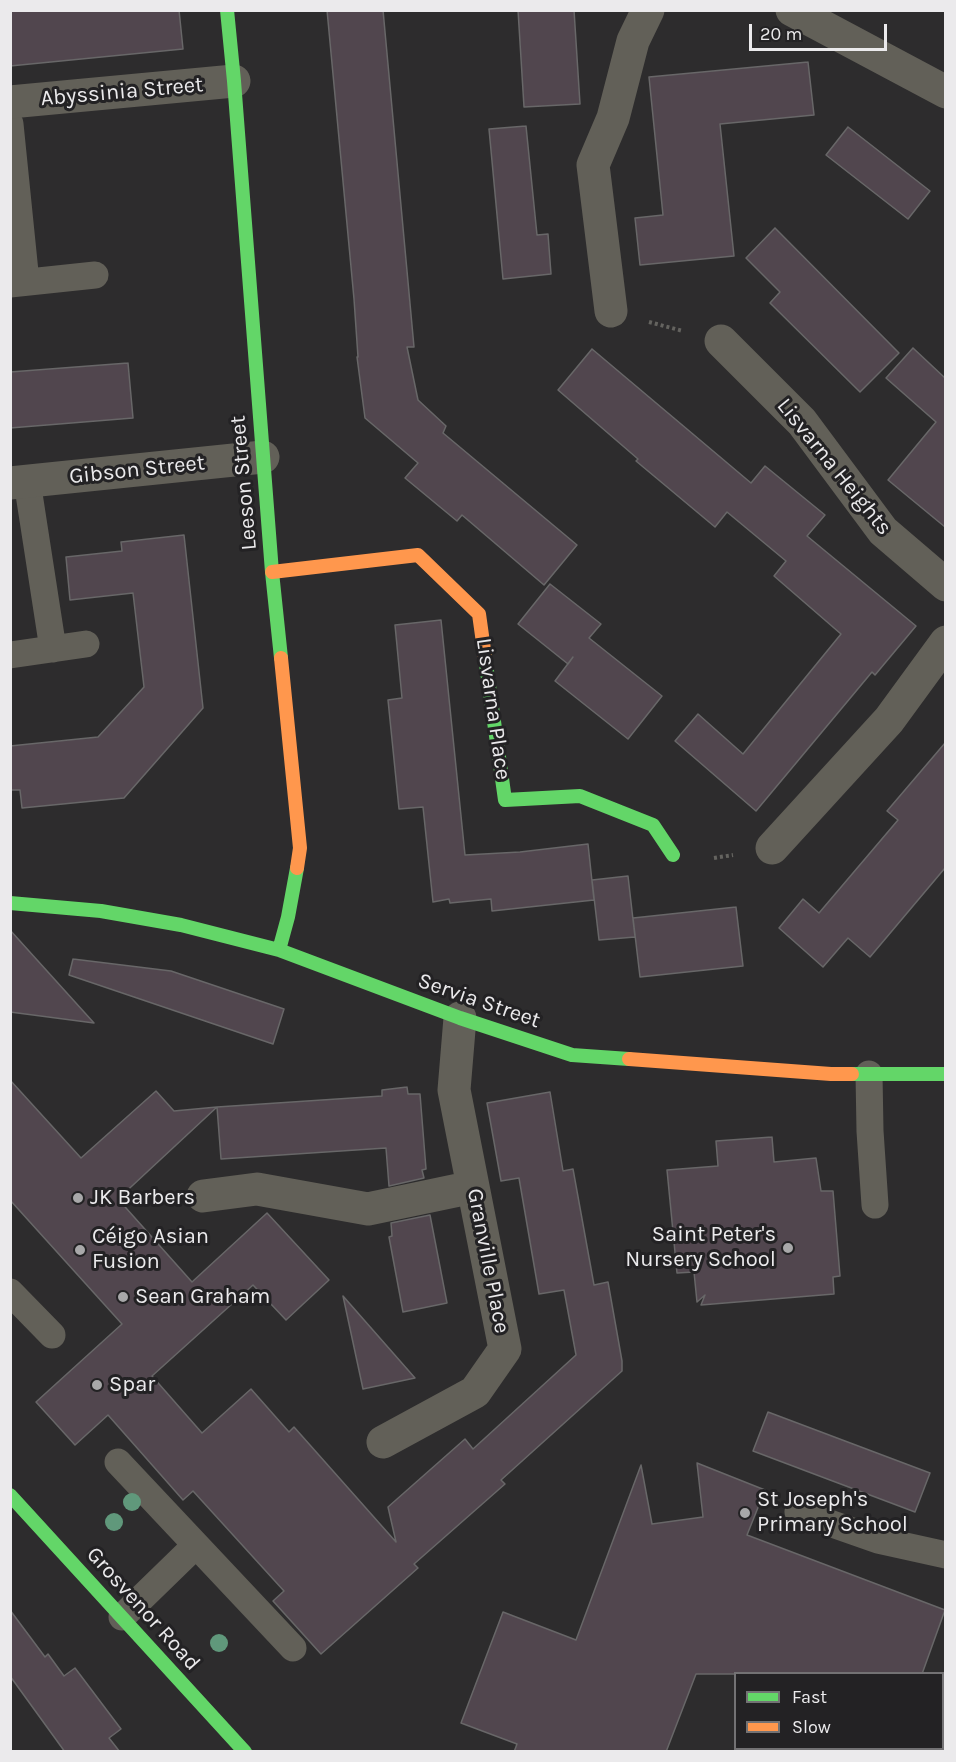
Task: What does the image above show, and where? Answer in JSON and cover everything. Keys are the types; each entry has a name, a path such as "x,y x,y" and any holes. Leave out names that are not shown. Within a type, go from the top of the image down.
{"street":[{"name":"Leeson Street","path":"226,10 234,81 272,572 300,848 288,917 279,950"},
{"path":"611,311 593,165 613,118 633,41 648,10"},
{"path":"792,10 945,92"},
{"name":"Abyssinia Street","path":"10,102 234,81"},
{"name":"Lisvarna Heights","path":"721,342 802,422 883,531 945,585"},
{"name":"Gibson Street","path":"19,482 262,457"},
{"name":"Lisvarna Place","path":"272,572 418,555 479,614 506,800 580,796 653,825 673,855"},
{"path":"772,848 889,720 945,642"},
{"name":"Servia Street","path":"10,903 101,911 181,924 279,950 460,1018 572,1055 831,1074 945,1074"},
{"name":"Granville Place","path":"383,1442 475,1392 505,1349 454,1090 460,1018"},
{"path":"203,1196 257,1190 368,1209 473,1187"},
{"name":"Grosvenor Road","path":"10,1495 245,1752"}],"lane":[{"path":"10,124 18,283 95,275"},
{"path":"19,482 53,649"},
{"path":"10,655 86,644"},
{"path":"869,1074 875,1205"},
{"path":"10,1292 52,1335"},
{"path":"118,1462 293,1648"},
{"path":"798,1512 878,1540 945,1555"},
{"path":"122,1617 196,1545"}],"path":[{"path":"611,311 721,342"},
{"path":"673,855 711,858 772,848"}],"building":[{"path":"10,10 179,10 183,49 10,66"},
{"path":"327,10 383,10 414,347 407,347 418,400 446,426 443,433 577,545 544,585 462,515 457,521 405,478 418,463 365,418 357,357 354,299"},
{"path":"518,10 574,10 580,104 524,107"},
{"path":"808,62 814,115 720,124 734,256 640,265 635,218 663,215 649,77"},
{"path":"526,126 537,235 548,234 551,274 503,279 489,129"},
{"path":"848,127 930,191 908,219 826,155"},
{"path":"775,228 899,353 860,392 770,303 780,292 746,258"},
{"path":"913,348 945,378 945,527 888,480 936,422 886,378"},
{"path":"592,349 751,483 765,466 825,515 807,536 916,626 875,675 872,672 756,811 675,741 698,714 743,754 841,634 774,576 786,561 727,512 715,527 636,461 638,459 558,390"},
{"path":"128,363 133,418 10,428 10,372"},
{"path":"184,535 203,708 124,798 22,808 20,790 10,790 10,746 98,737 144,687 133,593 70,600 66,557 122,551 121,542"},
{"path":"550,584 601,624 589,638 662,696 628,739 555,681 568,664 518,624"},
{"path":"441,620 465,855 520,852 588,844 594,900 492,911 491,899 450,903 449,899 433,902 423,807 399,809 388,700 402,698 395,625"},
{"path":"945,743 945,868 870,957 848,938 823,967 779,928 803,899 819,913 898,820 887,811"},
{"path":"628,876 635,937 599,940 592,880"},
{"path":"736,907 743,966 640,977 633,918"},
{"path":"10,930 94,1023 10,1012"},
{"path":"73,959 171,971 284,1009 273,1044 69,975"},
{"path":"10,1080 81,1158 156,1091 174,1111 217,1107 118,1199 192,1282 267,1213 329,1280 286,1320 253,1285 152,1376 202,1433 251,1389 289,1432 294,1427 396,1542 388,1507 465,1439 473,1449 576,1355 564,1290 539,1294 519,1178 501,1181 487,1103 550,1092 563,1171 573,1169 594,1285 608,1282 622,1371 501,1480 505,1484 414,1564 418,1568 321,1654 273,1601 284,1591 193,1491 183,1500 108,1415 75,1445 36,1402 122,1324 10,1200"},
{"path":"407,1087 408,1094 420,1094 426,1169 422,1170 424,1178 389,1186 386,1148 221,1159 217,1107 382,1096 382,1090"},
{"path":"772,1137 774,1162 816,1158 821,1191 833,1191 840,1276 833,1277 834,1294 701,1305 705,1295 697,1302 694,1272 677,1273 667,1170 718,1166 716,1141"},
{"path":"430,1215 447,1303 403,1312 389,1237 392,1236 391,1223"},
{"path":"343,1296 415,1378 363,1389"},
{"path":"768,1412 930,1473 915,1512 753,1451"},
{"path":"697,1463 765,1490 747,1535 945,1610 923,1672 696,1674 666,1752 514,1752 517,1744 461,1723 503,1612 576,1640 641,1465 652,1524 703,1517"},
{"path":"10,1610 45,1657 48,1654 64,1676 75,1668 121,1729 109,1738 120,1752 65,1752 10,1676"}],"traffic: fast":[{"path":"227,10 272,572 281,658"},
{"path":"485,657 505,800 580,796 653,825 673,855"},
{"path":"279,950 297,868"},
{"path":"10,903 101,911 181,925 279,950 460,1018 572,1055 629,1059"},
{"path":"852,1074 946,1074"},
{"path":"10,1495 245,1752"}],"traffic: slow":[{"path":"272,572 418,555 479,614 485,657"},
{"path":"281,658 300,848 297,868"},
{"path":"629,1059 852,1074"}],"place":[{"name":"JK Barbers","path":"78,1198"},
{"name":"Saint Peter's Nursery School","path":"788,1248"},
{"name":"Céigo Asian Fusion","path":"80,1250"},
{"name":"Sean Graham","path":"123,1297"},
{"name":"Spar","path":"97,1385"},
{"name":"St Joseph's Primary School","path":"745,1513"}]}
